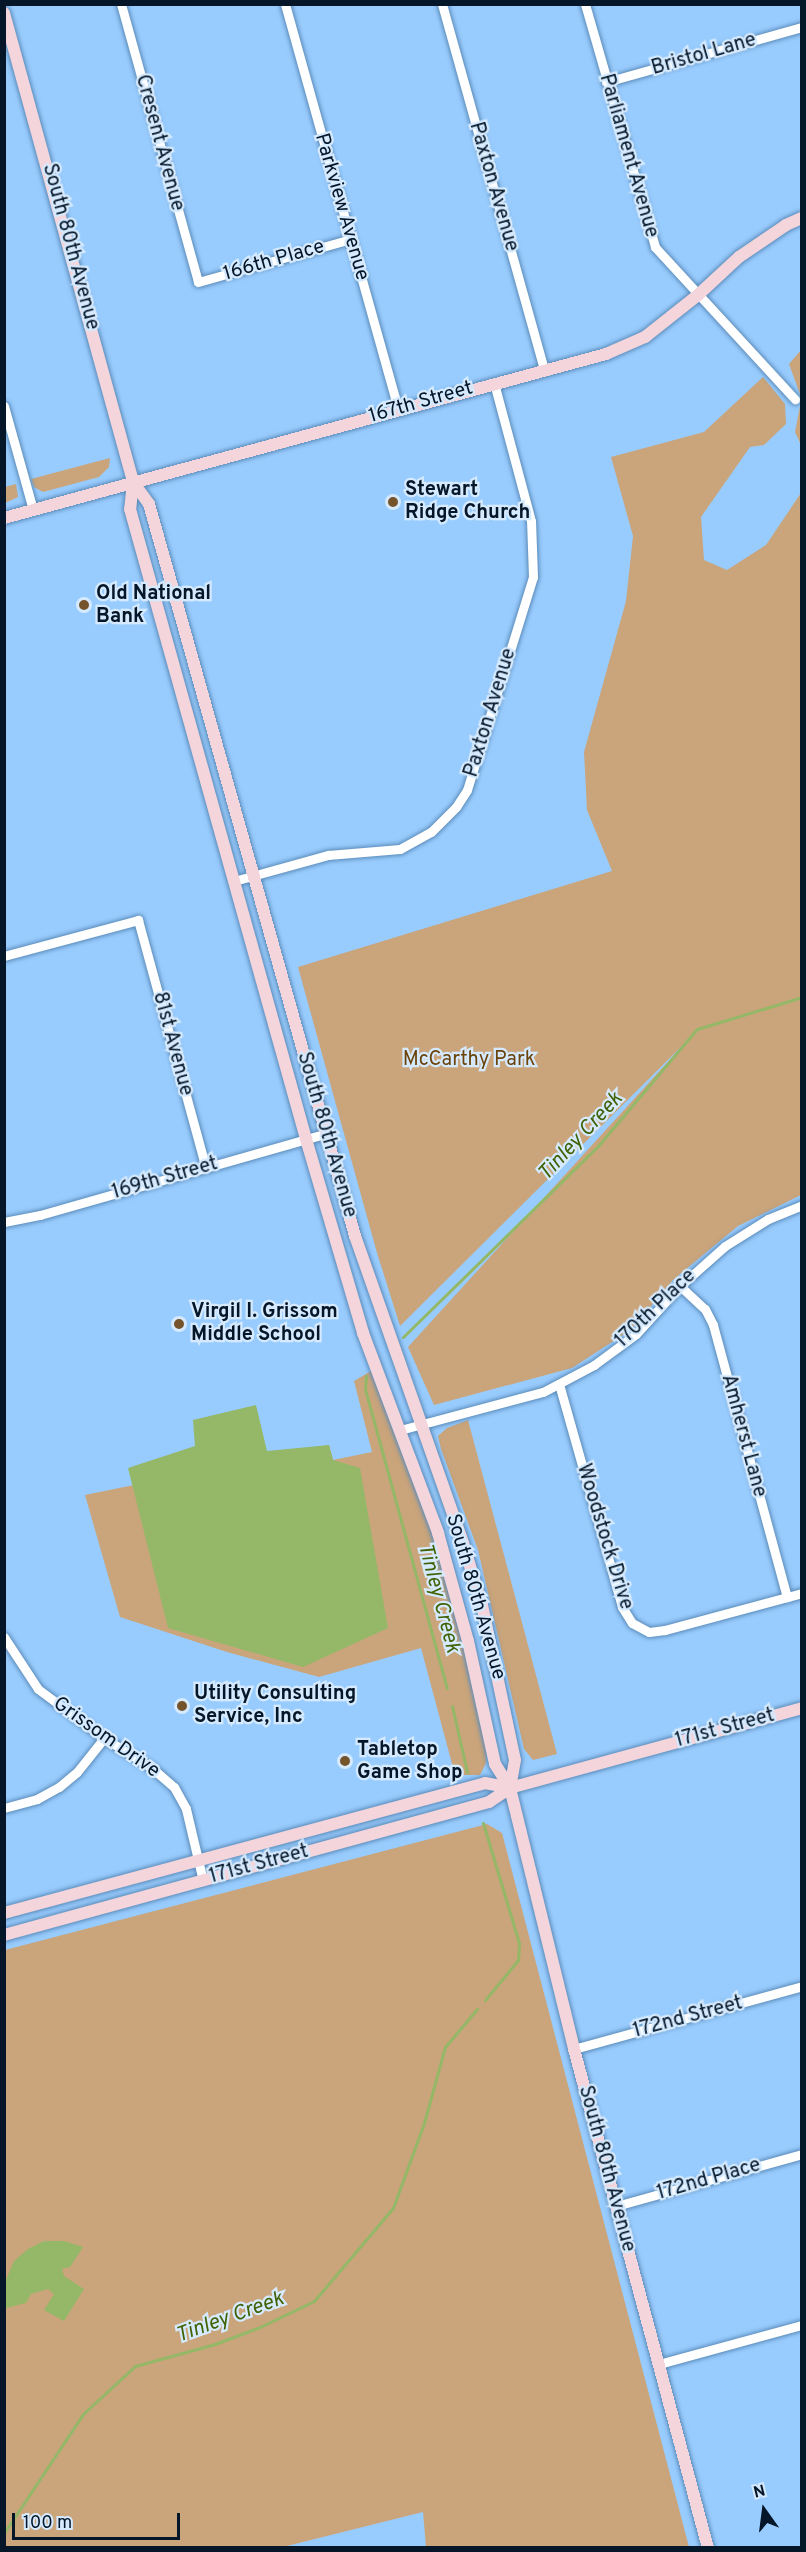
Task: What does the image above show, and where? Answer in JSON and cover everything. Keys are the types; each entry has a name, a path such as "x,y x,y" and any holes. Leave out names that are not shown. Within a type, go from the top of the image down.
{"street":[{"name":"Cresent Avenue","path":"121,4 198,282"},
{"name":"Parkview Avenue","path":"285,4 398,410"},
{"name":"Paxton Avenue","path":"442,4 544,369"},
{"name":"Parliament Avenue","path":"585,4 655,247 795,399"},
{"name":"South 80th Avenue","path":"4,13 132,482 130,509 306,1139 363,1333 438,1533 468,1641 495,1764 510,1788 574,2049 708,2547"},
{"name":"Bristol Lane","path":"606,82 801,27"},
{"name":"167th Street","path":"4,518 544,369 606,354 645,337 698,295 739,257 786,225 801,218"},
{"name":"166th Place","path":"198,282 351,239"},
{"name":"Paxton Avenue","path":"234,881 328,855 400,849 431,832 456,807 467,790 533,576 531,521 494,383"},
{"path":"4,406 33,510"},
{"name":"South 80th Avenue","path":"132,482 148,504 360,1251 463,1543 482,1605 515,1760 510,1788"},
{"name":"81st Avenue","path":"4,956 138,920 206,1168"},
{"name":"169th Street","path":"4,1222 325,1134"},
{"name":"170th Place","path":"400,1430 420,1423 439,1421 515,1401 559,1384 594,1365 636,1334 704,1263 746,1231 801,1205"},
{"name":"Amherst Lane","path":"680,1286 705,1309 713,1325 787,1597"},
{"name":"Woodstock Drive","path":"559,1384 622,1607 632,1623 649,1632 657,1632 801,1593"},
{"name":"Grissom Drive","path":"4,1637 38,1689 104,1738 152,1768 174,1787 186,1809 202,1881"},
{"name":"171st Street","path":"4,1935 489,1802 510,1788 801,1708"},
{"path":"4,1808 37,1799 59,1787 77,1772 104,1738"},
{"name":"171st Street","path":"4,1913 485,1783 510,1788"},
{"name":"172nd Street","path":"574,2049 801,1986"},
{"name":"172nd Place","path":"616,2206 801,2154"},
{"path":"659,2364 801,2325"}],"green space":[{"path":"801,350 801,397 789,364"},
{"name":"McCarthy Park","path":"763,377 785,404 786,424 764,445 750,447 701,517 704,560 727,570 766,545 801,493 801,1195 738,1226 673,1280 632,1329 572,1368 434,1405 408,1347 685,1043 400,1326 377,1253 298,967 612,871 587,810 584,752 626,601 633,536 611,457 704,432"},
{"path":"801,401 801,445 795,432"},
{"path":"110,458 109,467 99,477 43,492 34,487 31,479"},
{"path":"16,484 18,497 5,503 5,487"},
{"path":"371,1371 437,1541 454,1602 487,1747 486,1763 480,1775 455,1775 421,1648 319,1677 227,1652 120,1617 85,1495 329,1445 333,1460 372,1452 354,1381"},
{"path":"468,1420 557,1754 533,1760 524,1749 478,1550 438,1436 447,1428"},
{"path":"487,1824 502,1833 689,2547 426,2547 423,2512 283,2547 5,2548 5,1950"}],"shaded area":[{"path":"256,1405 267,1451 329,1445 333,1460 360,1468 388,1628 303,1667 168,1628 128,1468 195,1446 193,1420"},
{"path":"44,2241 64,2241 83,2247 70,2267 62,2269 64,2276 84,2289 64,2321 44,2310 54,2294 48,2289 31,2294 26,2303 6,2308 6,2280 14,2261 28,2249"}],"waterway":[{"name":"Tinley Creek","path":"403,1337 598,1146 697,1029 802,997"},
{"name":"Tinley Creek","path":"366,1376 365,1389 447,1688"},
{"name":"Tinley Creek","path":"452,1706 467,1772"},
{"name":"Tinley Creek","path":"483,1823 519,1943 518,1960 485,2000"},
{"name":"Tinley Creek","path":"4,2533 83,2414 135,2366 215,2344 260,2327 314,2301 393,2208 424,2123 445,2047 477,2009"}],"place":[{"name":"Stewart Ridge Church","path":"393,502"},
{"name":"Old National Bank","path":"84,605"},
{"name":"Virgil I. Grissom Middle School","path":"179,1324"},
{"name":"Utility Consulting Service, Inc","path":"182,1706"},
{"name":"Tabletop Game Shop","path":"345,1761"}]}
